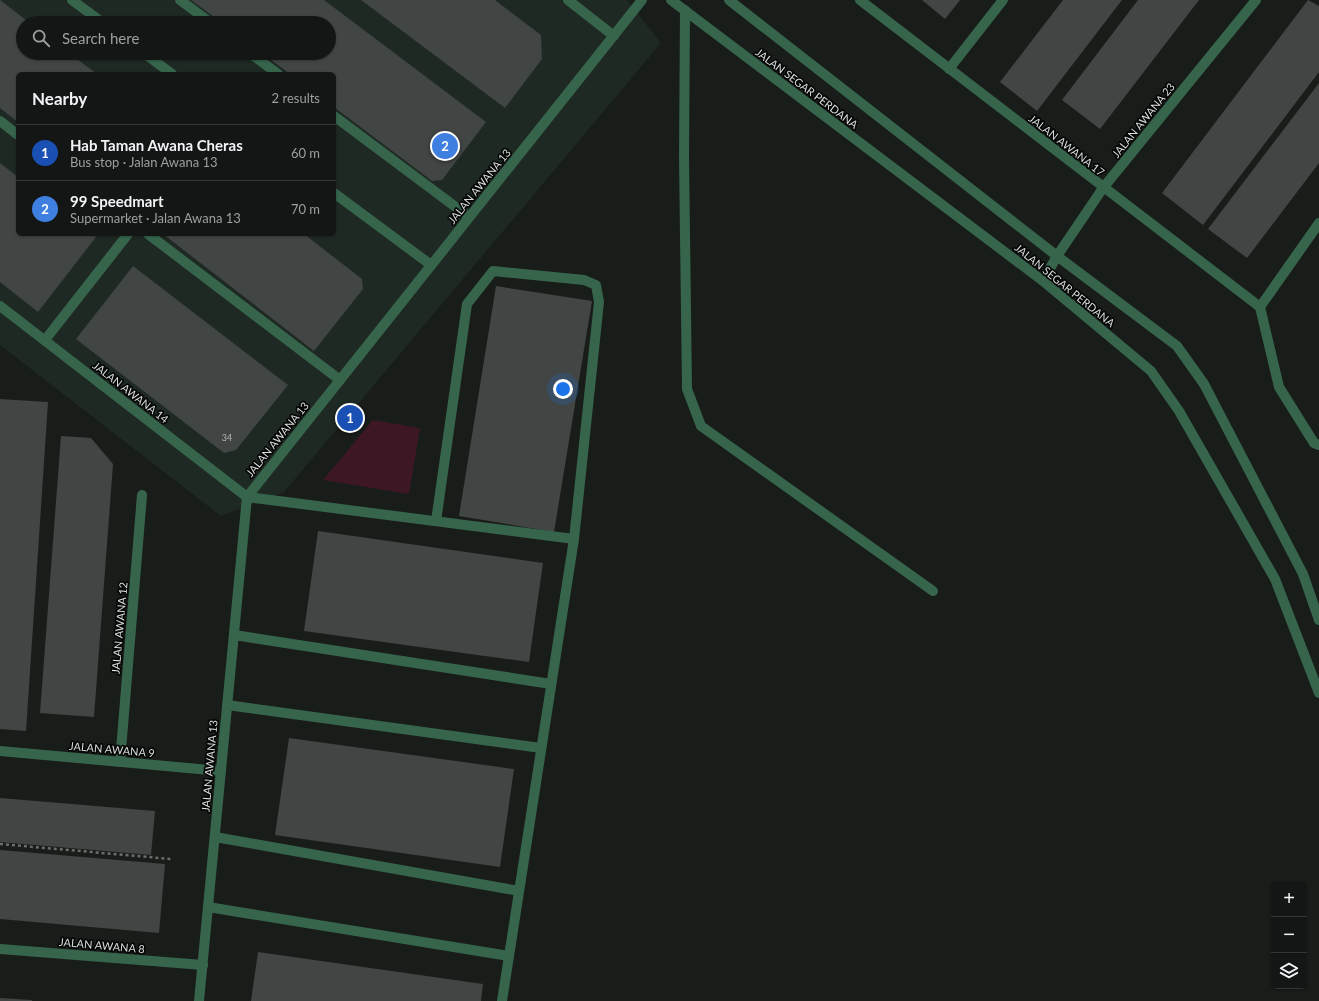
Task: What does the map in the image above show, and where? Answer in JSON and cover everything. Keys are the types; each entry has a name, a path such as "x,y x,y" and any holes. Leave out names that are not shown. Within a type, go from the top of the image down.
{"street":[{"path":"72,0 94,16"},
{"path":"180,0 201,16"},
{"path":"568,0 614,36"},
{"name":"JALAN AWANA 13","path":"199,1001 247,497 642,0"},
{"name":"JALAN SEGAR PERDANA","path":"671,0 1043,281 1151,371 1179,410 1275,578 1319,693"},
{"name":"JALAN SEGAR PERDANA","path":"729,0 1057,256 1177,346 1204,384 1303,574 1319,620"},
{"name":"JALAN AWANA 17","path":"860,0 1260,307"},
{"path":"949,69 1004,0"},
{"name":"JALAN AWANA 23","path":"1043,281 1057,256 1103,188 1256,0"},
{"path":"685,10 684,157 687,389 700,426 933,591"},
{"path":"153,60 169,72"},
{"path":"259,60 275,72"},
{"path":"336,117 469,217"},
{"path":"0,121 16,133"},
{"path":"336,194 432,265"},
{"path":"1319,224 1260,307 1279,387 1314,443 1319,445"},
{"path":"45,340 126,236"},
{"path":"151,236 340,380"},
{"path":"436,521 467,304 493,271 584,280 596,285 599,302 574,539 502,1001"},
{"name":"JALAN AWANA 14","path":"0,306 247,497"},
{"name":"JALAN AWANA 12","path":"120,762 142,495"},
{"path":"247,497 574,539"},
{"path":"234,635 551,684"},
{"path":"227,704 541,748"},
{"name":"JALAN AWANA 9","path":"0,751 221,771"},
{"path":"215,837 519,891"},
{"path":"208,907 509,956"},
{"name":"JALAN AWANA 8","path":"0,949 203,965"}],"path":[{"path":"0,844 171,860"}],"shaded area":[{"path":"0,0 627,0 661,43 284,492 221,516 0,345"},
{"path":"373,420 420,428 409,494 323,480"}],"building":[{"path":"0,0 21,16 16,16 16,60 78,60 94,72 16,72 16,120 0,108"},
{"path":"191,0 324,0 486,122 442,180 432,181 336,109 336,72 287,72 271,60 336,60 336,16 213,16"},
{"path":"361,0 495,0 541,35 542,59 505,108"},
{"path":"922,0 960,0 945,19"},
{"path":"1063,0 1122,0 1037,111 1000,82"},
{"path":"1138,0 1199,0 1100,129 1062,100"},
{"path":"1308,0 1319,6 1319,72 1203,225 1162,193"},
{"path":"1319,83 1319,163 1247,258 1208,229"},
{"path":"0,163 16,175 16,236 96,237 38,312 0,282"},
{"path":"166,236 307,236 362,279 363,289 314,351"},
{"path":"133,266 288,385 236,450 224,453 76,339"},
{"path":"496,286 592,301 554,532 459,516"},
{"path":"0,399 48,402 26,731 0,729"},
{"path":"61,436 91,438 113,464 94,717 40,713"},
{"path":"318,531 543,563 529,662 304,631"},
{"path":"289,738 514,769 500,867 275,835"},
{"path":"0,798 155,811 151,855 0,842"},
{"path":"0,850 165,864 159,933 0,919"},
{"path":"258,952 483,984 481,1001 251,1001"},
{"path":"0,998 32,1000 32,1001 0,1001"}],"place":[{"name":"99 Speedmart","path":"445,146"},
{"name":"Hab Taman Awana Cheras","path":"350,418"}]}
